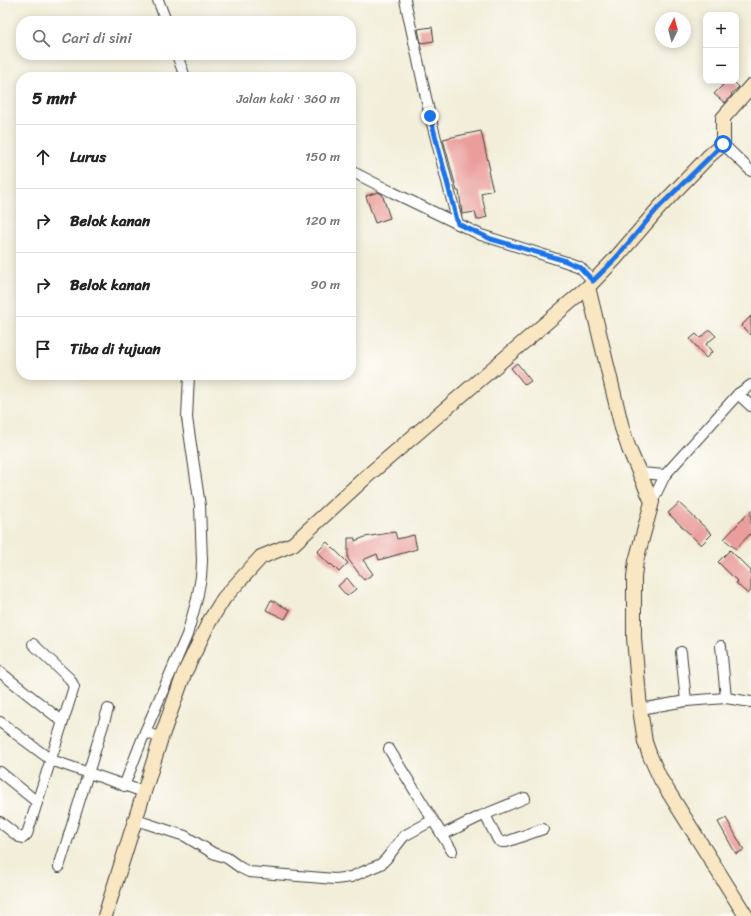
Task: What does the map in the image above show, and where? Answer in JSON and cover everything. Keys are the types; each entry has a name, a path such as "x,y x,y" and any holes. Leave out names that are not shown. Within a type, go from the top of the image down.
{"street":[{"path":"158,0 164,16"},
{"path":"405,0 430,116 458,224"},
{"path":"179,60 183,72"},
{"path":"105,916 161,738 184,674 209,622 224,598 242,576 261,557 293,544 366,477 591,284 615,259 658,208 723,144 723,118 751,86"},
{"path":"723,144 751,171"},
{"path":"356,174 491,239 563,260 580,267 591,284 622,428 652,502"},
{"path":"124,786 145,732 187,635 197,599 201,577 202,561 200,506 187,418 189,380"},
{"path":"746,916 661,780 645,742 640,709 634,638 634,577 636,561 652,502 665,475 738,394 751,385"},
{"path":"738,394 751,406"},
{"path":"640,473 665,475"},
{"path":"0,822 19,837 26,837 29,832 37,802 74,687 73,683 33,644"},
{"path":"721,646 726,698"},
{"path":"681,652 686,701"},
{"path":"0,672 63,722"},
{"path":"640,709 686,701 726,698 751,702"},
{"path":"59,867 108,709"},
{"path":"0,722 51,760 144,792"},
{"path":"145,732 161,738"},
{"path":"389,749 452,851"},
{"path":"0,772 37,802"},
{"path":"442,835 525,798"},
{"path":"485,815 498,840 502,842 506,842 543,829"},
{"path":"136,820 185,836 213,853 227,858 249,872 335,879 351,877 381,864 386,860 404,836 433,820"}],"building":[{"path":"432,27 434,41 421,43 418,29"},
{"path":"722,84 736,84 739,87 731,94 732,95 725,103 714,94 723,85"},
{"path":"481,131 493,190 481,193 487,217 477,220 475,212 462,214 459,191 457,191 443,139"},
{"path":"378,192 382,194 390,218 375,223 366,196"},
{"path":"751,316 751,335 741,326"},
{"path":"710,330 716,336 706,344 712,352 706,358 690,339 696,334 700,338"},
{"path":"517,363 531,381 525,385 511,368"},
{"path":"679,503 712,534 701,545 668,513"},
{"path":"751,510 751,533 736,549 724,539"},
{"path":"395,532 397,539 414,535 417,549 379,560 377,554 363,560 373,574 364,580 348,559 348,538 355,538 355,541 365,537"},
{"path":"327,542 348,563 339,572 317,552"},
{"path":"730,550 751,571 751,590 748,594 736,583 738,582 718,562"},
{"path":"347,578 356,589 347,596 338,586"},
{"path":"271,600 290,610 285,619 266,610"},
{"path":"726,818 744,850 736,854 718,822"}],"route":[{"path":"430,116 458,224 491,239 563,260 580,267 593,281 615,259 658,208 709,156 723,144"}]}
